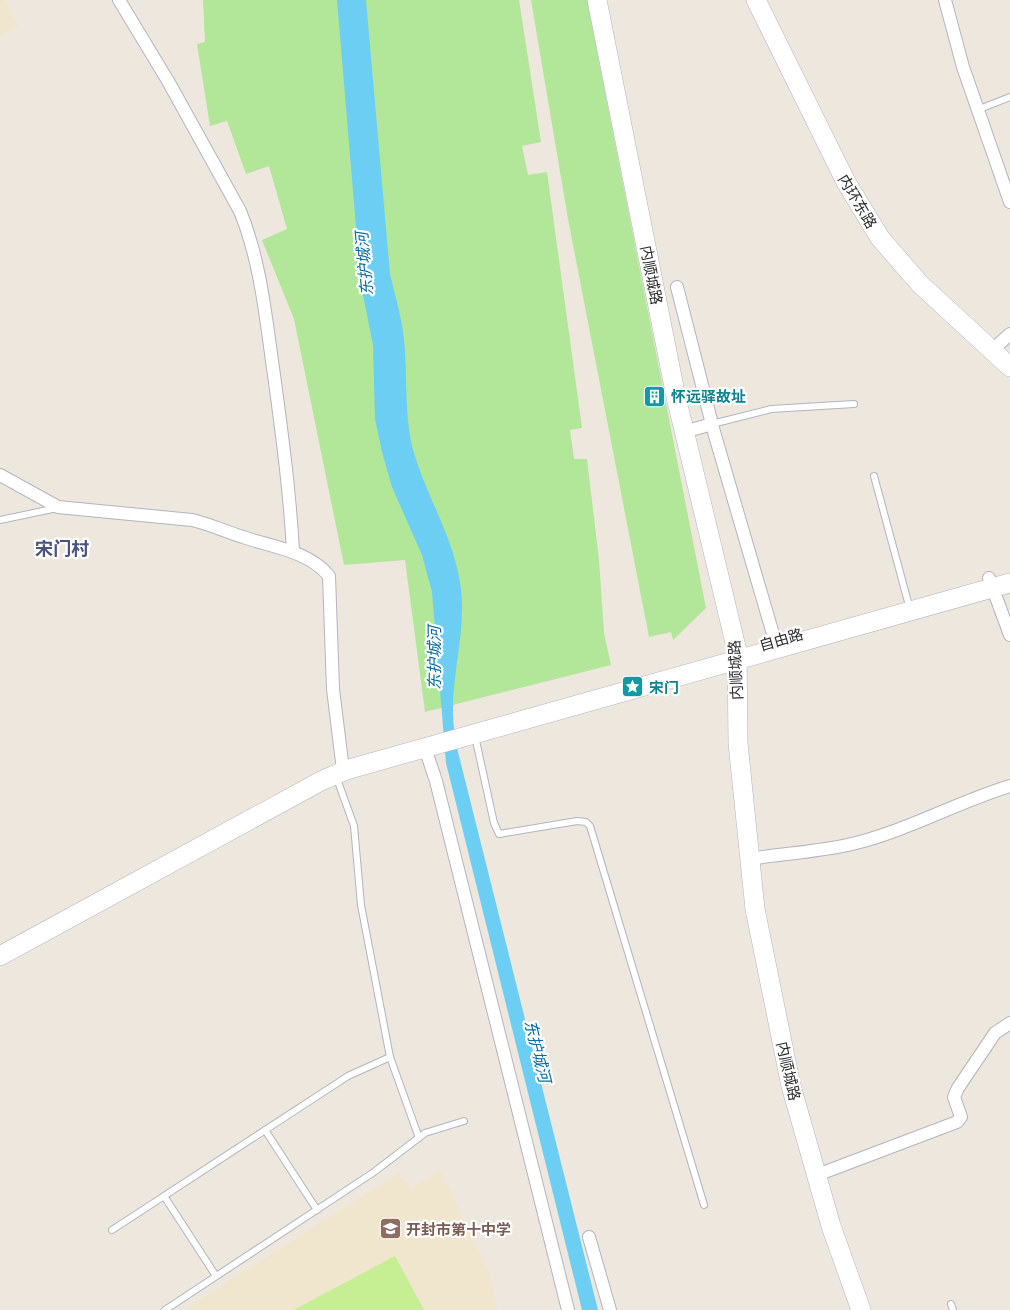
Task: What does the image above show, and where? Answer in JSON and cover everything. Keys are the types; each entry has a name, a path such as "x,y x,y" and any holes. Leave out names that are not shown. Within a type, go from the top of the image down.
{"street":[{"path":"119,0 168,81 240,211 248,231 268,332 290,497 293,552"},
{"name":"内顺城路","path":"597,0 684,432 737,656 738,743 755,909 791,1086 831,1226 861,1310"},
{"name":"内环东路","path":"756,0 846,182 880,238 926,290 1010,366"},
{"name":"内环东路","path":"768,0 855,177 889,232 928,277 1006,344"},
{"path":"945,0 977,110 1010,202"},
{"path":"677,287 712,424 774,641"},
{"path":"684,432 712,424"},
{"path":"0,475 58,507 192,520 293,552 322,567 329,576 333,689 339,768"},
{"name":"自由路","path":"339,768 469,734 997,583 1010,572"},
{"path":"997,583 1010,634"},
{"name":"自由路","path":"737,656 774,641 908,602 997,583"},
{"path":"430,744 436,781 568,1310"},
{"path":"0,942 289,786 339,768"},
{"path":"0,956 339,768"},
{"path":"750,859 782,853 830,849 858,843 978,796 1010,786"},
{"path":"816,1175 957,1122 960,1117 954,1097 958,1088 995,1033 1010,1024"},
{"path":"589,1237 610,1310"}],"lane":[{"path":"977,110 1010,97"},
{"path":"712,424 771,409 854,404"},
{"path":"874,476 908,602"},
{"path":"0,520 58,507"},
{"path":"469,734 494,823 499,834 577,821 586,822 590,826 704,1205"},
{"path":"339,768 354,826 361,906 390,1057 419,1138"},
{"path":"112,1230 348,1076 390,1057"},
{"path":"165,1310 380,1168 431,1130 464,1121"},
{"path":"265,1130 317,1210"},
{"path":"164,1196 216,1276"}],"shaded area":[{"path":"0,0 5,0 18,27 0,35"},
{"name":"开封市第十中学","path":"440,1171 488,1269 497,1310 184,1310 399,1173 411,1189"}],"green space":[{"path":"203,0 519,0 541,142 522,146 528,175 547,172 582,428 570,430 574,459 587,459 599,560 604,633 611,665 425,712 405,560 344,565 294,319 262,240 287,229 269,166 246,174 227,121 210,126 197,44 205,42"},
{"path":"531,0 587,0 706,608 673,640 671,632 649,637 568,219"},
{"path":"395,1256 424,1310 294,1310"}],"water":[{"name":"东护城河","path":"337,0 366,0 390,274 403,332 410,434 424,482 453,552 458,570 461,589 462,621 453,698 456,744 598,1310 582,1310 446,763 432,592 422,555 392,487 375,419 373,345 357,265 356,227"}],"place":[{"name":"怀远驿故址","path":"655,396"},
{"name":"宋门","path":"633,687"},
{"name":"开封市第十中学","path":"390,1229"}],"district":[{"name":"宋门村","path":"62,548"}]}
